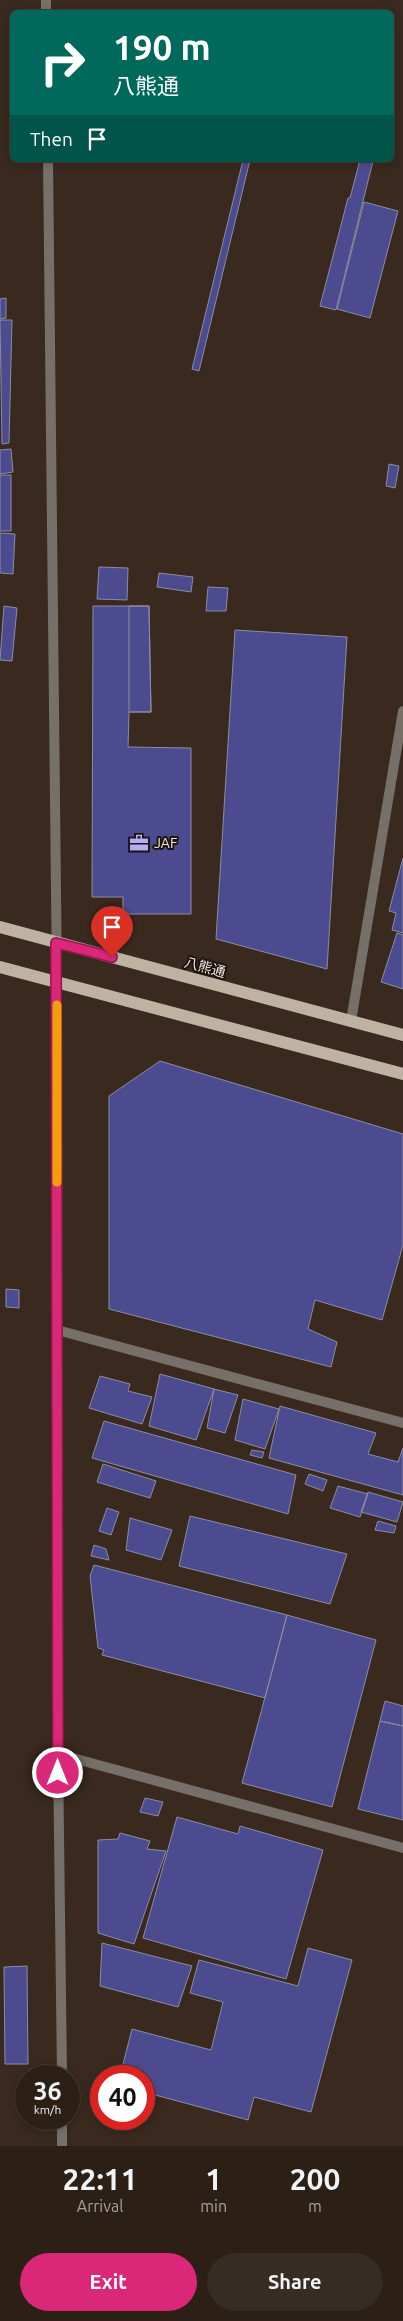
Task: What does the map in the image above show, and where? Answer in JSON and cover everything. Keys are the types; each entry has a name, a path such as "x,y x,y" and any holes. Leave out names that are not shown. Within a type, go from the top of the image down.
{"main road":[{"name":"八熊通","path":"0,927 403,1036"},
{"path":"0,967 403,1074"}],"street":[{"path":"48,162 57,982 58,1754 62,2065"},
{"path":"351,1021 403,711"},
{"path":"57,1330 403,1423"},
{"path":"58,1754 403,1848"},
{"path":"62,2130 62,2146"}],"building":[{"path":"243,162 250,162 199,371 192,369"},
{"path":"359,162 373,162 336,310 320,306 348,198 350,198"},
{"path":"364,202 398,211 370,318 337,309"},
{"path":"6,298 6,318 0,319 0,299"},
{"path":"0,320 12,320 9,443 2,444"},
{"path":"11,449 13,472 0,474 0,450"},
{"path":"389,464 399,466 395,488 386,486"},
{"path":"0,475 11,475 11,531 0,531"},
{"path":"0,533 15,534 13,574 0,573"},
{"path":"99,567 128,568 127,600 97,599"},
{"path":"159,573 193,577 191,592 157,587"},
{"path":"208,587 228,588 226,611 206,611"},
{"path":"4,606 17,608 12,661 0,660"},
{"path":"93,606 149,606 151,712 129,712 128,747 191,748 191,914 123,914 123,897 92,897"},
{"path":"129,606 149,606 151,712 129,712"},
{"path":"235,630 347,637 327,969 216,939"},
{"path":"403,858 403,933 392,930 396,913 389,911"},
{"path":"397,933 403,935 403,989 381,982"},
{"path":"160,1061 403,1134 403,1245 382,1320 315,1300 308,1329 337,1342 331,1367 109,1309 109,1096"},
{"path":"6,1289 19,1290 19,1308 6,1307"},
{"path":"160,1374 214,1389 196,1440 149,1426"},
{"path":"100,1376 130,1384 128,1391 152,1397 142,1424 89,1408"},
{"path":"214,1389 238,1395 225,1433 207,1428"},
{"path":"243,1399 279,1409 265,1449 235,1440"},
{"path":"280,1406 376,1433 368,1454 398,1462 403,1448 403,1495 269,1458"},
{"path":"104,1421 296,1475 288,1514 92,1458"},
{"path":"252,1450 264,1452 262,1458 250,1455"},
{"path":"103,1464 156,1481 150,1498 97,1482"},
{"path":"309,1474 327,1480 323,1491 305,1484"},
{"path":"338,1486 368,1494 360,1517 330,1508"},
{"path":"368,1492 403,1502 397,1522 361,1512"},
{"path":"107,1508 119,1512 111,1535 99,1531"},
{"path":"190,1516 347,1554 330,1604 179,1566"},
{"path":"130,1518 172,1530 161,1560 126,1550"},
{"path":"378,1521 396,1526 394,1533 375,1530"},
{"path":"94,1545 106,1549 109,1560 91,1556"},
{"path":"94,1565 287,1615 265,1698 102,1655 104,1650 98,1648 90,1576"},
{"path":"287,1615 376,1640 332,1807 242,1783"},
{"path":"385,1701 403,1706 403,1726 380,1721"},
{"path":"380,1721 403,1726 403,1820 358,1809"},
{"path":"145,1798 163,1802 158,1816 140,1812"},
{"path":"177,1817 238,1834 240,1826 323,1850 286,1979 143,1938"},
{"path":"120,1833 150,1841 147,1849 166,1851 134,1944 98,1933 98,1840 118,1839"},
{"path":"102,1943 192,1966 178,2007 100,1986"},
{"path":"308,1948 352,1960 311,2112 254,2097 248,2120 155,2095 155,2065 123,2065 132,2029 211,2050 223,2002 190,1993 199,1960 298,1986"},
{"path":"27,1966 28,2064 5,2064 4,1967"}],"slow traffic":[{"path":"57,1005 57,1182"}],"place":[{"name":"JAF","path":"139,843"}],"route":[{"path":"58,1773 56,943 112,957"}]}
